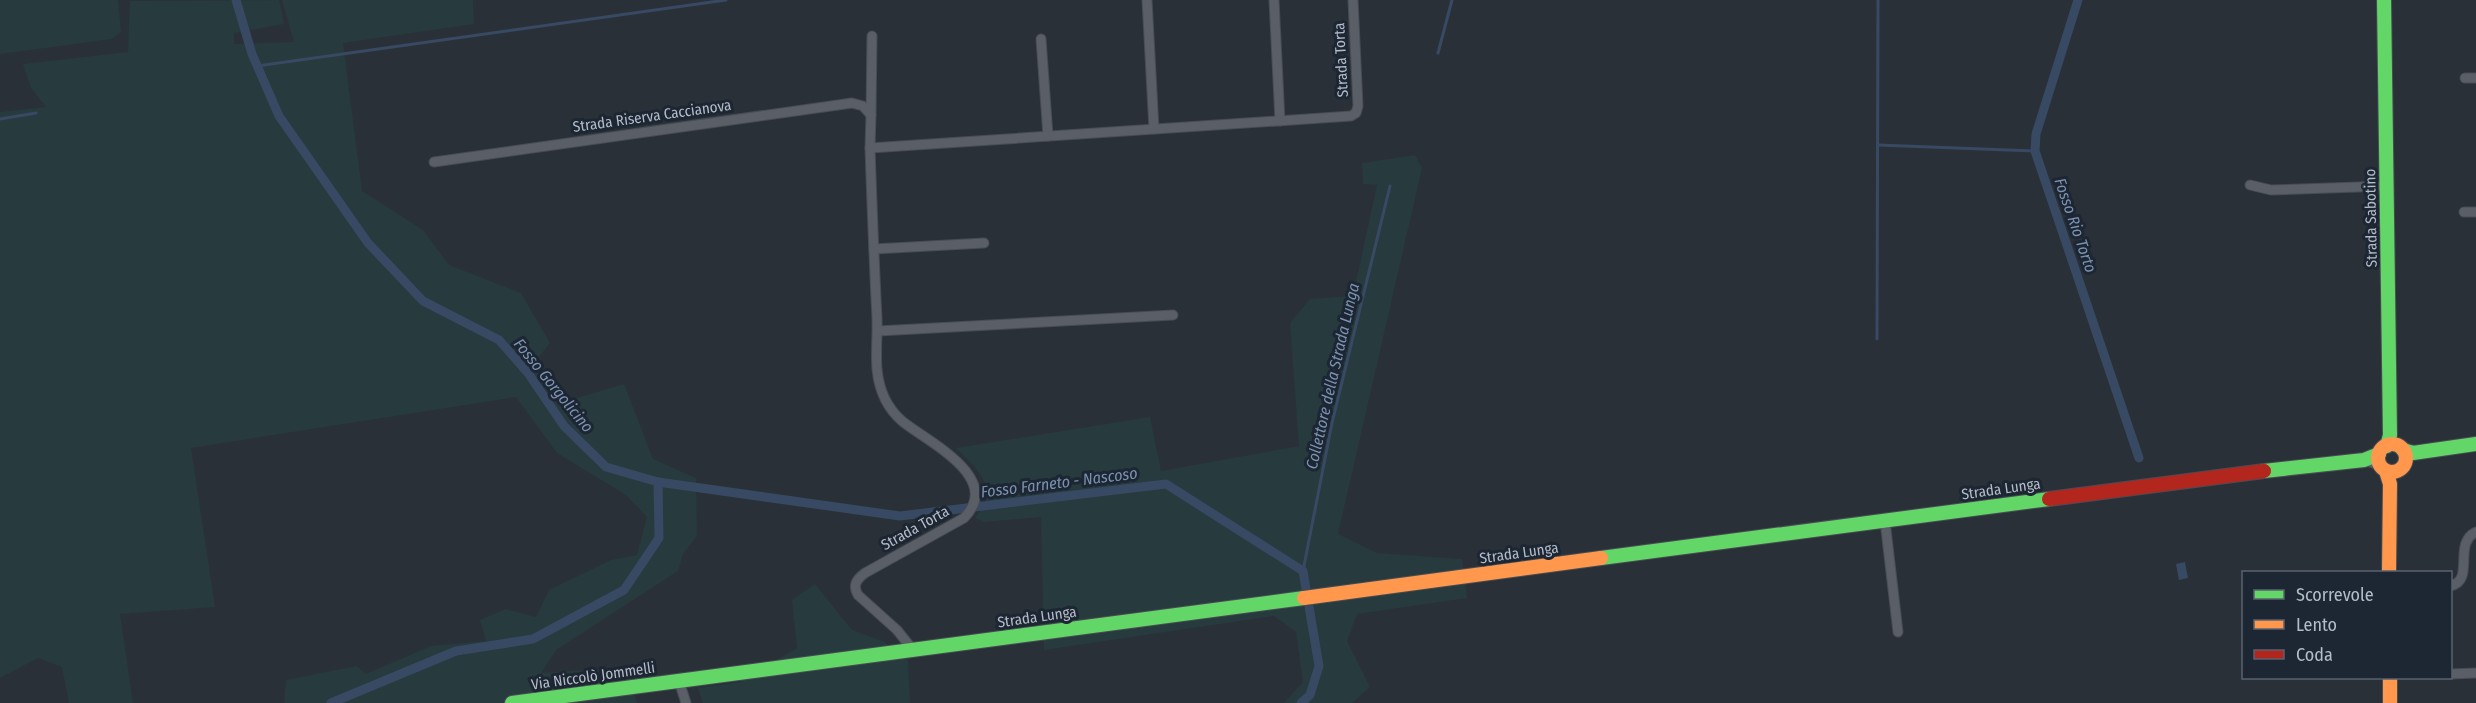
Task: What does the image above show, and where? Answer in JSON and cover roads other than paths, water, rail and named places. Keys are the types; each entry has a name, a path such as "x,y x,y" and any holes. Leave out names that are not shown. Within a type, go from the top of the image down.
{"street":[{"path":"1147,0 1154,129"},
{"path":"1274,0 1280,121"},
{"name":"Strada Torta","path":"913,650 891,624 858,595 855,588 856,581 865,573 951,527 968,514 974,499 969,477 956,460 901,420 888,405 876,373 875,356 878,331 870,148 1349,117 1356,113 1358,106 1353,0"},
{"name":"Strada Sabotino","path":"2384,0 2393,458 2389,571"},
{"path":"870,148 872,36"},
{"path":"1041,39 1048,136"},
{"path":"2465,78 2476,78"},
{"name":"Strada Riserva Caccianova","path":"434,162 847,104 863,106 871,115"},
{"path":"2250,185 2271,190 2387,186"},
{"path":"2464,212 2476,212"},
{"path":"874,249 984,243"},
{"path":"878,331 1173,315"},
{"name":"Strada Lunga","path":"679,681 2227,475 2393,458 2476,444"},
{"path":"1885,521 1898,632"},
{"path":"2452,586 2458,584 2464,578 2465,542 2470,535 2476,532"},
{"path":"2452,674 2476,674"},
{"path":"2390,679 2390,703"},
{"path":"679,681 686,703"},
{"name":"Via Niccolò Jommelli","path":"512,703 679,681"}],"water":[{"path":"2185,562 2188,578 2179,580 2176,564"}],"waterway":[{"name":"Fosso Gorgolicino","path":"236,0 252,54 279,116 368,243 423,301 499,340 528,373 564,426 606,467 658,482 659,538 624,590 533,639 456,651 331,703"},
{"path":"257,66 726,0"},
{"name":"Collettore della Strada Lunga","path":"1438,53 1452,0"},
{"path":"1877,339 1878,0"},
{"name":"Fosso Rio Torto","path":"2078,0 2036,134 2035,151 2139,458"},
{"path":"0,119 36,113"},
{"path":"1878,145 2035,151"},
{"name":"Collettore della Strada Lunga","path":"1303,571 1332,423 1390,186"},
{"name":"Fosso Farneto - Nascoso","path":"658,482 900,516 1166,484 1303,571 1319,666 1310,695 1301,703"}]}
